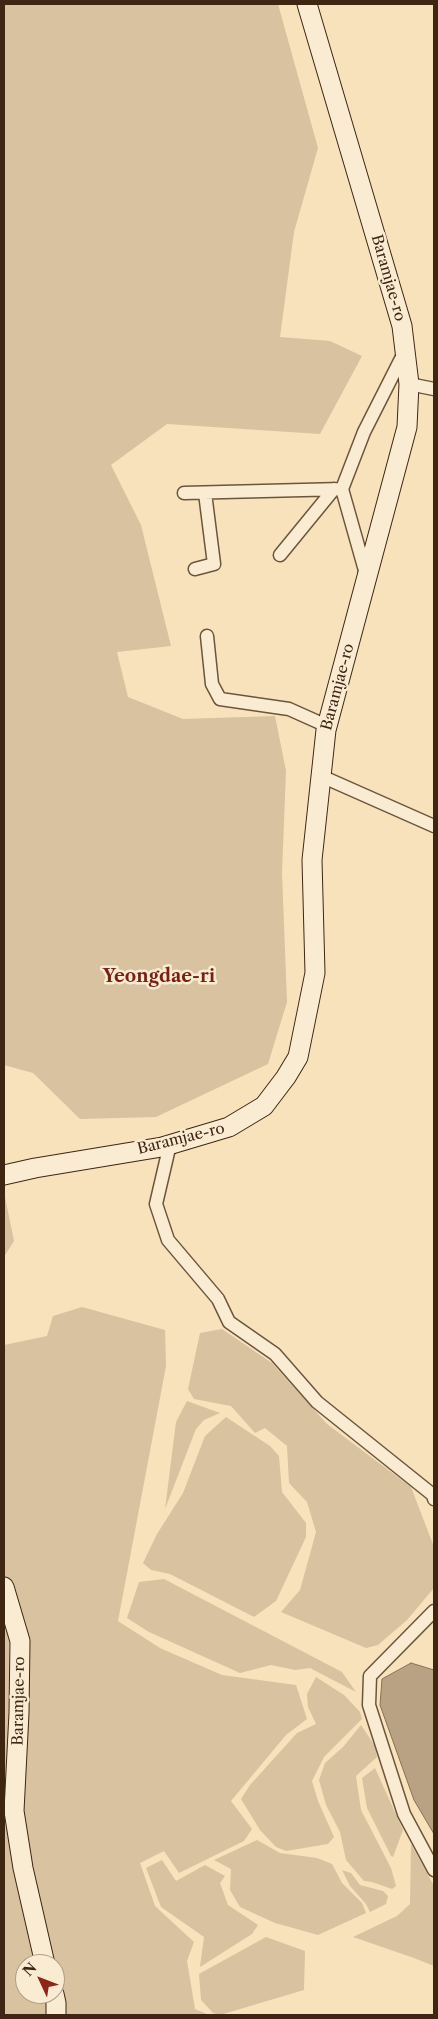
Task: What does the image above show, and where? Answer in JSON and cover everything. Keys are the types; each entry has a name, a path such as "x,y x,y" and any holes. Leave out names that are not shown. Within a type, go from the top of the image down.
{"street":[{"name":"Baramjae-ro","path":"4,1176 35,1168 170,1144 229,1128 264,1106 286,1077 298,1057 315,973 312,860 327,726 407,427 409,384 402,326 307,4"},
{"path":"280,555 338,489 364,432 405,351"},
{"path":"409,384 434,389"},
{"path":"184,493 338,489"},
{"path":"338,489 367,578"},
{"path":"195,568 214,564 205,492"},
{"path":"208,636 212,684 220,699 289,709 327,726"},
{"path":"321,776 434,826"},
{"path":"170,1144 156,1204 168,1240 218,1299 229,1322 275,1354 317,1402 433,1495 434,1499"},
{"name":"Baramjae-ro","path":"4,1587 20,1641 19,1726 14,1811 23,1868 43,1954"},
{"path":"434,1611 370,1676 369,1705 404,1814 434,1870"}],"shaded area":[{"path":"4,4 278,4 318,148 294,232 280,337 330,341 362,356 320,434 167,424 111,465 141,525 171,646 117,652 128,697 183,719 275,716 286,771 282,873 287,1002 268,1064 156,1117 80,1119 33,1073 4,1065"},
{"path":"4,1192 14,1241 4,1257"},
{"path":"82,1307 165,1330 166,1366 118,1621 160,1648 222,1675 296,1685 307,1719 286,1735 231,1801 252,1829 244,1841 179,1873 164,1851 140,1863 155,1906 194,1942 187,1961 195,2009 209,2015 4,2015 4,1345 47,1336 53,1316"},
{"path":"222,1329 272,1363 327,1424 411,1487 434,1547 434,1588 407,1620 378,1645 366,1648 281,1612 300,1590 316,1532 307,1502 289,1483 287,1446 265,1428 255,1433 231,1406 194,1399 188,1389 200,1333"},
{"path":"187,1401 220,1413 204,1420 196,1429 165,1509 176,1422"},
{"path":"226,1417 270,1446 279,1456 282,1492 306,1523 306,1537 276,1601 254,1617 170,1574 151,1570 143,1563 157,1534 183,1493 205,1436"},
{"path":"164,1579 342,1672 356,1692 310,1668 295,1670 271,1665 240,1673 149,1632 127,1618 139,1582"},
{"path":"411,1663 434,1670 434,1834 414,1800 380,1705 382,1679"},
{"path":"316,1677 344,1695 360,1712 362,1719 324,1757 312,1781 318,1801 334,1837 328,1844 286,1851 276,1847 260,1830 241,1799 250,1785 297,1733 316,1724 308,1707 307,1694"},
{"path":"361,1725 375,1746 377,1757 356,1776 361,1810 391,1868 396,1886 392,1889 364,1881 346,1860 340,1832 326,1805 319,1780 325,1763 343,1747"},
{"path":"375,1768 403,1830 393,1857 367,1808 362,1778"},
{"path":"257,1840 280,1853 317,1858 332,1864 342,1883 362,1903 366,1913 318,1935 275,1923 240,1907 230,1890 231,1869 214,1860"},
{"path":"411,1844 434,1886 434,1966 353,1937 397,1916 410,1904"},
{"path":"162,1860 176,1881 205,1865 225,1876 220,1883 228,1905 258,1925 252,1934 200,1967 204,1937 161,1907 146,1868"},
{"path":"342,1870 351,1873 360,1885 383,1891 388,1896 386,1904 370,1912 366,1904 350,1886"},
{"path":"266,1937 305,1951 304,1990 220,2015 213,2013 201,2000 199,1974"}],"district":[{"name":"Yeongdae-ri","path":"159,977"}]}
